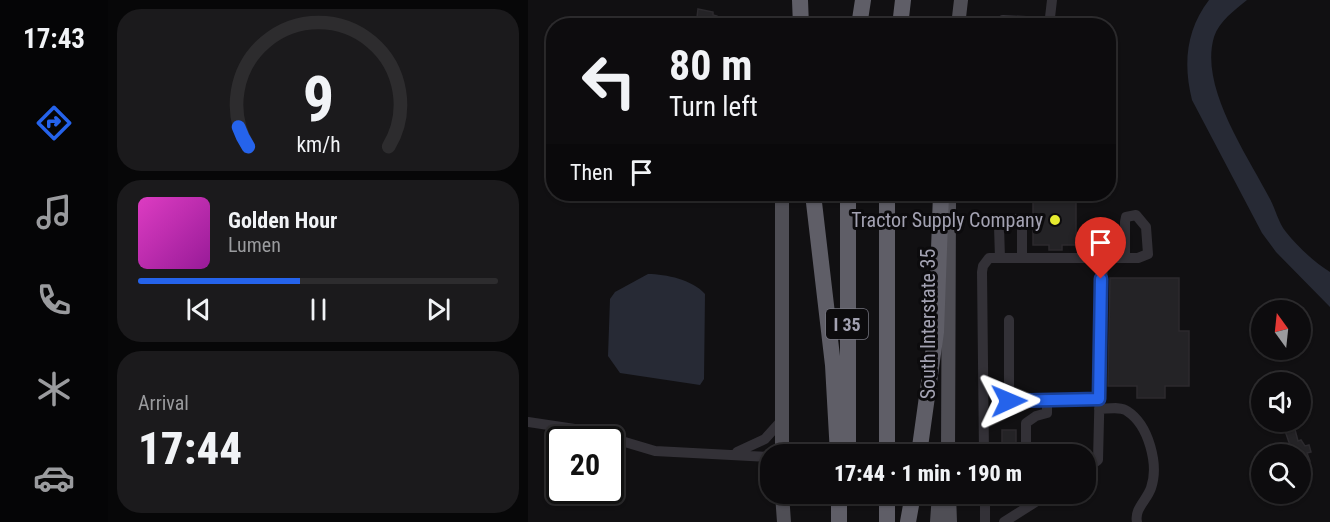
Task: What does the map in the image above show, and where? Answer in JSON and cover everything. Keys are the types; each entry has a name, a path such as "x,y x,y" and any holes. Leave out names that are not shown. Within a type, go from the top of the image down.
{"highway":[{"path":"798,0 800,18"},
{"path":"860,18 862,0"},
{"path":"901,18 903,0"},
{"path":"814,201 833,365 837,444"},
{"name":"I 35","path":"848,201 848,444"},
{"name":"I 35","path":"887,201 887,444"},
{"path":"920,444 936,332 941,201"},
{"path":"839,504 839,522"},
{"path":"848,504 848,522"},
{"path":"887,504 887,522"},
{"path":"908,522 911,504"}],"main road":[{"path":"795,18 798,0"},
{"path":"958,18 961,0"},
{"path":"782,201 782,444"},
{"name":"South Interstate 35","path":"948,444 949,201"},
{"path":"941,444 947,390"},
{"path":"783,504 784,522"},
{"path":"937,522 938,504"},
{"path":"949,504 950,522"}],"street":[{"path":"959,18 964,5 971,0"},
{"path":"1050,18 1052,0"},
{"path":"1000,258 999,226 1010,219 1016,219 1022,226 1022,258"},
{"path":"1096,462 1098,460 1103,257"},
{"path":"984,444 982,272 986,261 1000,258 1125,257"},
{"path":"1009,320 1009,401 1047,400 1099,404 1124,409 1129,411 1145,434 1155,458 1151,489 1137,512 1137,522"},
{"path":"1026,444 1026,423 1036,416 1047,413 1047,400"},
{"path":"728,455 757,445 782,420"},
{"path":"528,422 588,431 655,452 760,456"},
{"path":"985,504 985,522"},
{"path":"1011,520 1027,504"}],"shaded area":[{"path":"1209,0 1247,0 1228,16 1216,31 1211,57 1213,77 1228,121 1283,228 1306,254 1330,272 1330,307 1276,252 1262,233 1192,100 1189,87 1188,48 1195,23"},
{"path":"648,274 679,279 694,285 705,294 704,379 700,385 620,373 608,356 610,299 615,292"}],"building":[{"path":"698,9 713,12 713,15 717,16 717,18 697,18"},
{"name":"Tractor Supply Company","path":"1033,201 1076,201 1076,245 1062,245 1062,250 1049,250 1049,245 1033,245"},
{"path":"1110,278 1179,278 1179,331 1189,331 1189,386 1165,386 1165,398 1137,398 1137,386 1108,386"},
{"path":"1002,430 1016,430 1016,444 1002,444"},
{"path":"1285,432 1296,432 1298,441 1301,440 1304,444 1290,444"}],"place":[{"name":"Tractor Supply Company","path":"1055,220"}],"route":[{"path":"1009,401 1099,399 1101,279"}]}
